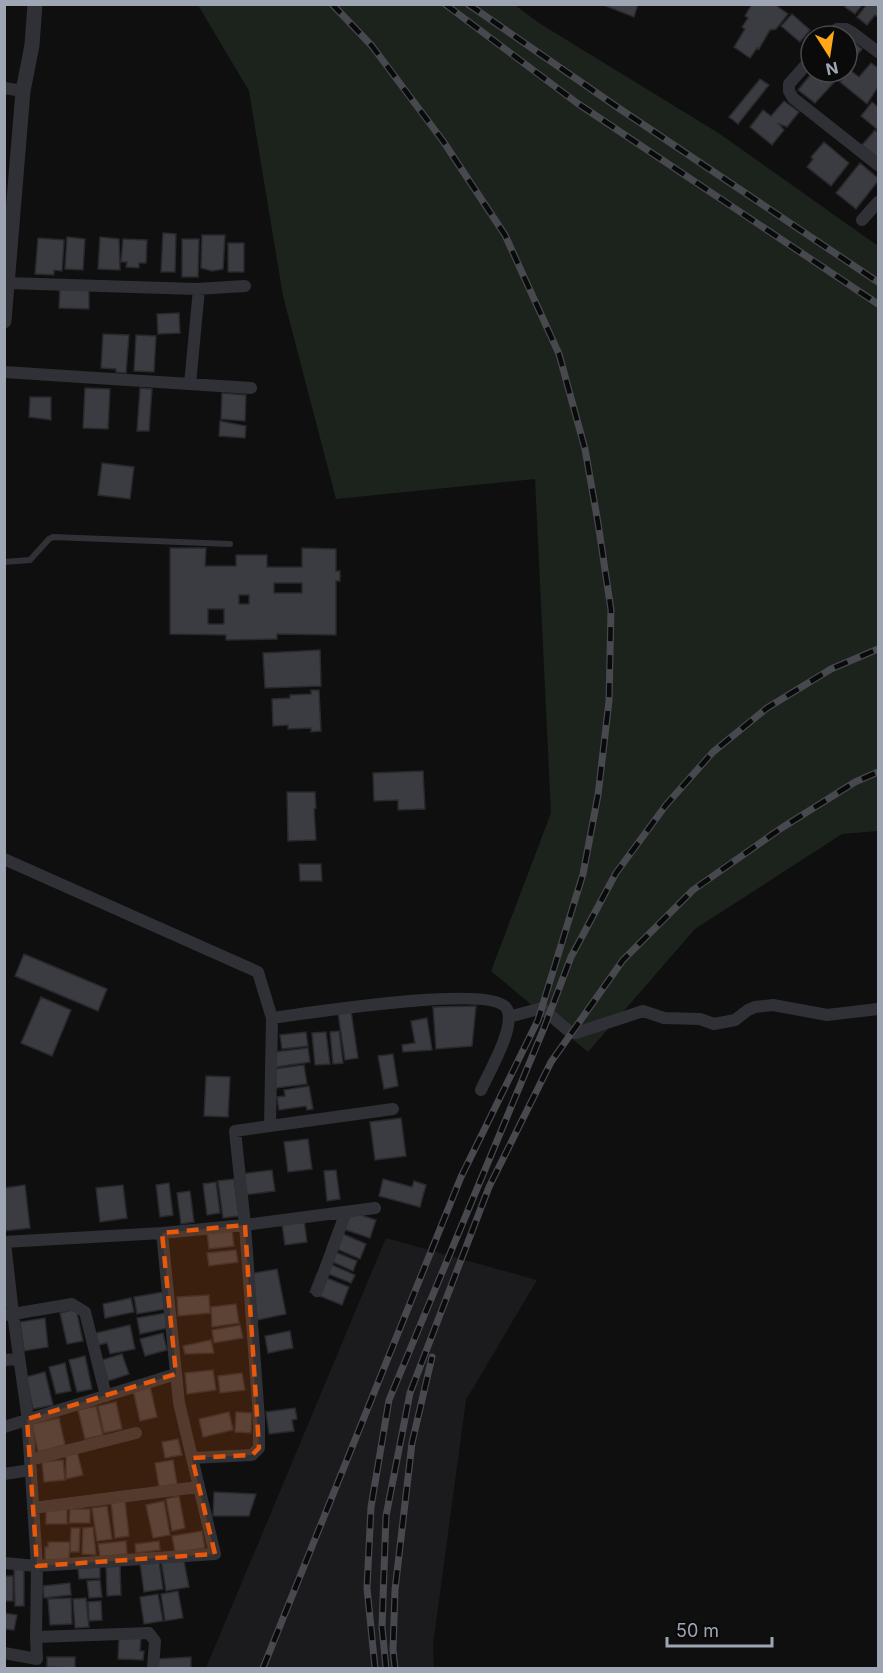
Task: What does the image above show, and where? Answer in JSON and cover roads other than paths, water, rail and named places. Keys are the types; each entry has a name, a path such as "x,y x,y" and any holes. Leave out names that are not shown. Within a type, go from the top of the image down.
{"street":[{"path":"4,321 22,90 32,45 35,4"},
{"path":"859,38 879,52"},
{"path":"799,73 789,84 789,91 794,98 879,165"},
{"path":"4,88 22,90"},
{"path":"862,220 879,202"},
{"path":"7,283 199,289 245,286"},
{"path":"190,384 199,289"},
{"path":"4,372 251,388"},
{"path":"4,859 258,972 272,1018 270,1126"},
{"path":"272,1018 399,1002 471,998 497,1002 505,1006 509,1017 508,1028 481,1090"},
{"path":"509,1017 542,1008 571,1033 643,1011 664,1018 700,1020 714,1024 735,1020 755,1007 773,1005 827,1015 879,1009"},
{"path":"192,1458 252,1455 259,1448 259,1419 245,1225 235,1131 393,1109"},
{"path":"4,1653 39,1664 36,1637 37,1566 27,1419 19,1359 9,1314 5,1242 162,1233 375,1208"},
{"path":"317,1291 346,1212"},
{"path":"4,1563 37,1566 215,1554 178,1403 162,1233"},
{"path":"9,1314 72,1304 85,1312 106,1396"},
{"path":"4,1360 19,1359"},
{"path":"4,1427 176,1374"},
{"path":"4,1474 136,1434"},
{"path":"33,1508 198,1487"},
{"path":"36,1637 149,1633 154,1641 153,1668"}],"lane":[{"path":"4,562 30,560 49,539 58,537 230,544"}],"railway":[{"path":"263,1668 461,1177 538,1020 583,874 598,795 609,701 611,610 585,449 559,354 505,235 443,141 372,46 332,4"},
{"path":"445,4 577,103 878,304"},
{"path":"468,4 878,282"},
{"path":"375,1668 367,1588 371,1507 389,1400 544,1028 571,957 616,873 666,805 713,752 767,708 831,669 878,649"},
{"path":"386,1668 382,1627 386,1516 410,1393 489,1187 551,1062 623,960 693,890 780,829 855,782 878,772"},
{"path":"395,1668 393,1650 395,1590 412,1443 432,1357"}]}
